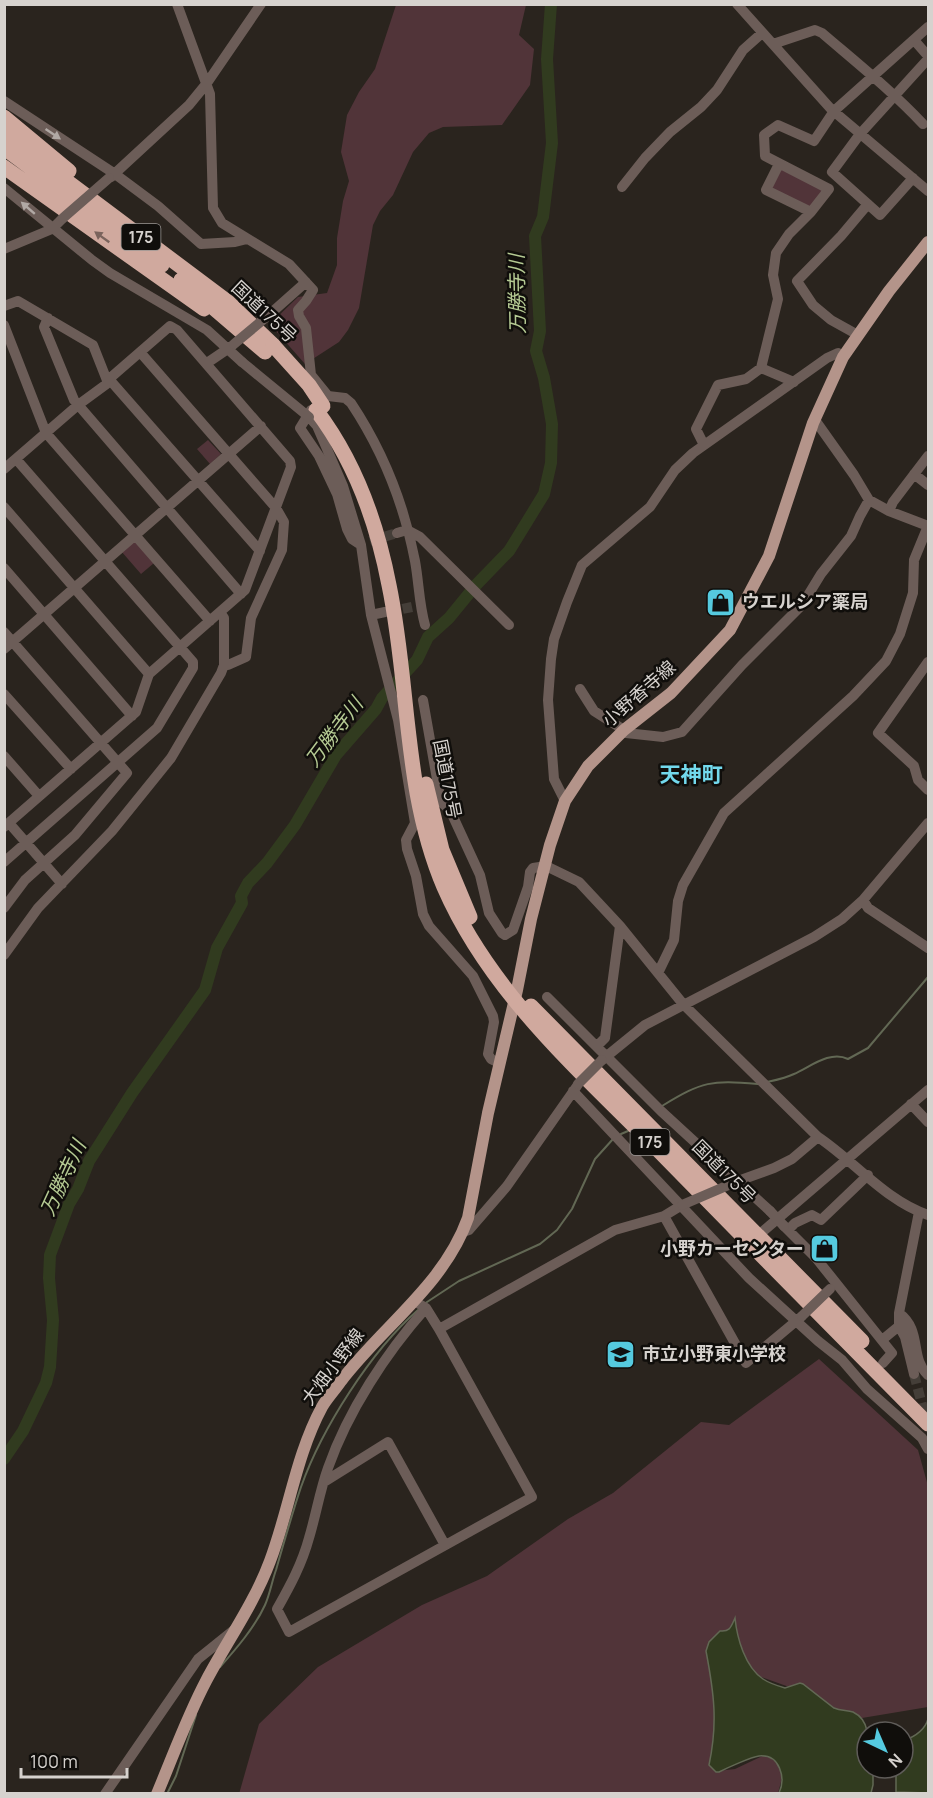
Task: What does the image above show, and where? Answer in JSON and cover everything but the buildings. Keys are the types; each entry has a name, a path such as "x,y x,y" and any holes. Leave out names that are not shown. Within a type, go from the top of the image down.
{"highway":[{"path":"4,117 86,185 227,295 246,318"},
{"name":"国道175号","path":"4,134 228,302 246,318 264,346"},
{"name":"国道175号","path":"4,148 192,288 309,385 319,407 346,438 363,470 399,578 409,742 443,885 475,948 515,995 754,1239 924,1421"},
{"path":"4,167 155,276 264,346"},
{"name":"国道175号","path":"754,1239 883,1363 924,1421"}],"main road":[{"name":"小野香寺線","path":"515,995 531,919 565,801 588,766 624,730 671,693 730,630 769,556 815,420 843,357 889,291 928,242"},
{"name":"大畑小野線","path":"157,1794 206,1682 239,1625 270,1562 309,1436 323,1405 360,1357 414,1301 447,1262 463,1232 468,1218 515,995"}],"street":[{"path":"177,4 210,94 213,208 222,223 289,264 313,290 298,309 306,328 311,375 319,407 316,426 365,543 371,615 398,720 415,823 406,840 407,849 416,876 423,914 429,926 466,966 482,993 494,1022 488,1054 491,1059 500,1063"},
{"path":"4,249 52,229 189,105 207,83 261,4"},
{"path":"737,4 834,111 928,191"},
{"path":"829,189 765,156 764,135 778,125 814,141 834,111 928,27"},
{"path":"773,44 815,30 822,33 874,76 923,124"},
{"path":"622,187 670,132 701,107 717,90 743,50 762,33"},
{"path":"704,445 696,429 718,385 746,379 761,368 778,299 773,275 776,253 789,234 811,213 829,189 832,172 860,134 896,96 928,57 914,40"},
{"path":"4,101 158,206 201,244 247,239"},
{"path":"779,164 766,190 811,213"},
{"path":"832,172 880,215 913,178"},
{"path":"4,188 52,229 110,273 207,330 231,346 242,362 319,407"},
{"path":"858,335 831,320 813,305 797,281 841,236 868,204"},
{"path":"207,363 231,346 306,282"},
{"path":"4,306 18,301 93,345 109,381 260,551"},
{"path":"48,318 44,327 74,400 241,594"},
{"path":"4,325 46,433 210,621"},
{"path":"4,469 109,381 170,326 177,330 207,363 290,461 291,467 245,590 149,674 136,712 132,716 7,823 62,884"},
{"path":"140,352 276,508 284,522 282,550 250,618 246,657 224,665"},
{"path":"565,801 554,779 548,700 555,639 582,565 650,507 675,470 704,445 827,358 838,354 843,357"},
{"path":"761,368 794,382"},
{"path":"365,543 352,539 332,481 300,428 308,412 345,398 365,424 392,477 402,532 419,583 415,607 425,625"},
{"path":"658,973 674,940 682,885 724,813 853,696 886,661 900,634 913,593 914,560 928,526 889,511 870,500 815,420"},
{"path":"9,645 261,426"},
{"path":"889,511 893,502 928,456"},
{"path":"4,862 157,728 193,668 193,662 16,459"},
{"path":"914,474 928,485"},
{"path":"580,689 594,711 626,733 663,737 682,732 742,665 802,605 821,574 851,536 870,500"},
{"path":"4,507 149,674"},
{"path":"402,532 420,537 509,625"},
{"path":"4,568 132,716"},
{"path":"4,955 38,908 112,831 171,758 224,665 224,618 220,612"},
{"path":"371,615 385,612"},
{"path":"4,632 9,645 102,742 127,773 75,835 25,880 4,908"},
{"path":"928,662 878,733 914,766 918,780 928,790"},
{"path":"4,694 70,770"},
{"path":"423,700 441,802 450,810 480,875 489,914 502,933 505,935 513,930 528,886 530,872 537,867 546,866 579,882 620,926 683,1004 818,1137 901,1202 924,1213 899,1313 898,1326 905,1337 914,1374"},
{"path":"4,756 39,796"},
{"path":"463,1232 469,1230 507,1186 576,1088 604,1057 645,1025 842,919 863,900 928,823"},
{"path":"863,900 868,908 928,948"},
{"path":"597,1046 605,1038 620,926"},
{"path":"547,997 597,1046 604,1057 738,1180 816,1258 833,1287 892,1353 883,1363"},
{"path":"576,1088 749,1278 800,1318 818,1341 842,1360 867,1389 924,1421 922,1437 928,1449"},
{"path":"754,1239 928,1090"},
{"path":"911,1104 928,1122"},
{"path":"439,1329 615,1230 664,1216 682,1205 738,1180 774,1168 792,1159 818,1137"},
{"path":"786,1228 812,1215 821,1220 868,1175"},
{"path":"664,1216 746,1363 833,1287"},
{"path":"414,1301 426,1308 439,1329 532,1497 289,1632 277,1609 300,1566 335,1450 382,1364 426,1308"},
{"path":"899,1313 912,1327 920,1367 928,1375"},
{"path":"882,1340 898,1326"},
{"path":"324,1482 388,1442 445,1545"},
{"path":"105,1794 198,1659 239,1625"}],"shaded area":[{"path":"396,5 526,5 519,35 534,49 530,85 502,125 443,127 429,133 413,152 393,195 380,211 373,225 359,308 348,330 339,342 305,364 271,323 298,297 327,293 337,265 337,238 349,181 341,152 347,115 375,69"},
{"path":"781,168 823,189 810,209 768,189"},
{"path":"208,440 221,454 210,464 197,449"},
{"path":"134,539 154,563 141,574 121,551"},
{"path":"819,1359 918,1450 928,1486 928,1707 850,1720 792,1688 750,1673 721,1728 718,1771 735,1769 771,1752 784,1771 778,1793 239,1794 259,1724 318,1667 422,1605 487,1576 568,1519 613,1493 701,1422 729,1425"},
{"path":"735,1618 740,1643 747,1660 763,1679 785,1688 803,1684 834,1708 860,1716 863,1720 855,1720 855,1780 873,1780 871,1793 779,1793 782,1781 780,1768 766,1756 750,1758 719,1772 709,1765 714,1708 706,1651 709,1642 720,1631 730,1628"},
{"path":"928,1719 928,1793 896,1792 896,1780 915,1780 915,1735 924,1727"}],"waterway":[{"name":"万勝寺川","path":"4,1459 23,1431 46,1383 50,1367 53,1320 49,1278 50,1255 69,1204 78,1189 89,1161 132,1093 205,990 217,948 242,903 241,896 248,883 267,863 295,825 336,755 376,709 382,698 417,660 428,637 449,618 476,585 509,551 544,494 551,463 552,424 544,378 536,351 540,331 535,236 543,217 552,143 547,59 551,4"},
{"path":"767,1082 781,1079 827,1058 848,1059 868,1048 928,977"},
{"path":"662,1106 688,1091 708,1084 729,1082 758,1084"},
{"path":"621,1134 628,1131"},
{"path":"424,1304 459,1281 540,1244 557,1230 572,1209 595,1159 613,1139"},
{"path":"220,1667 251,1630 265,1605 301,1487 310,1464 335,1416 366,1368 400,1327 418,1310"},
{"path":"167,1794 176,1776 196,1715"}],"tunnel":[{"path":"370,541 397,533"},
{"path":"388,612 412,607"},
{"path":"914,1374 926,1420"}],"place":[{"name":"ウエルシア薬局","path":"721,602"},
{"name":"小野カーセンター","path":"825,1249"},
{"name":"市立小野東小学校","path":"621,1354"}],"district":[{"name":"天神町","path":"691,775"}]}
